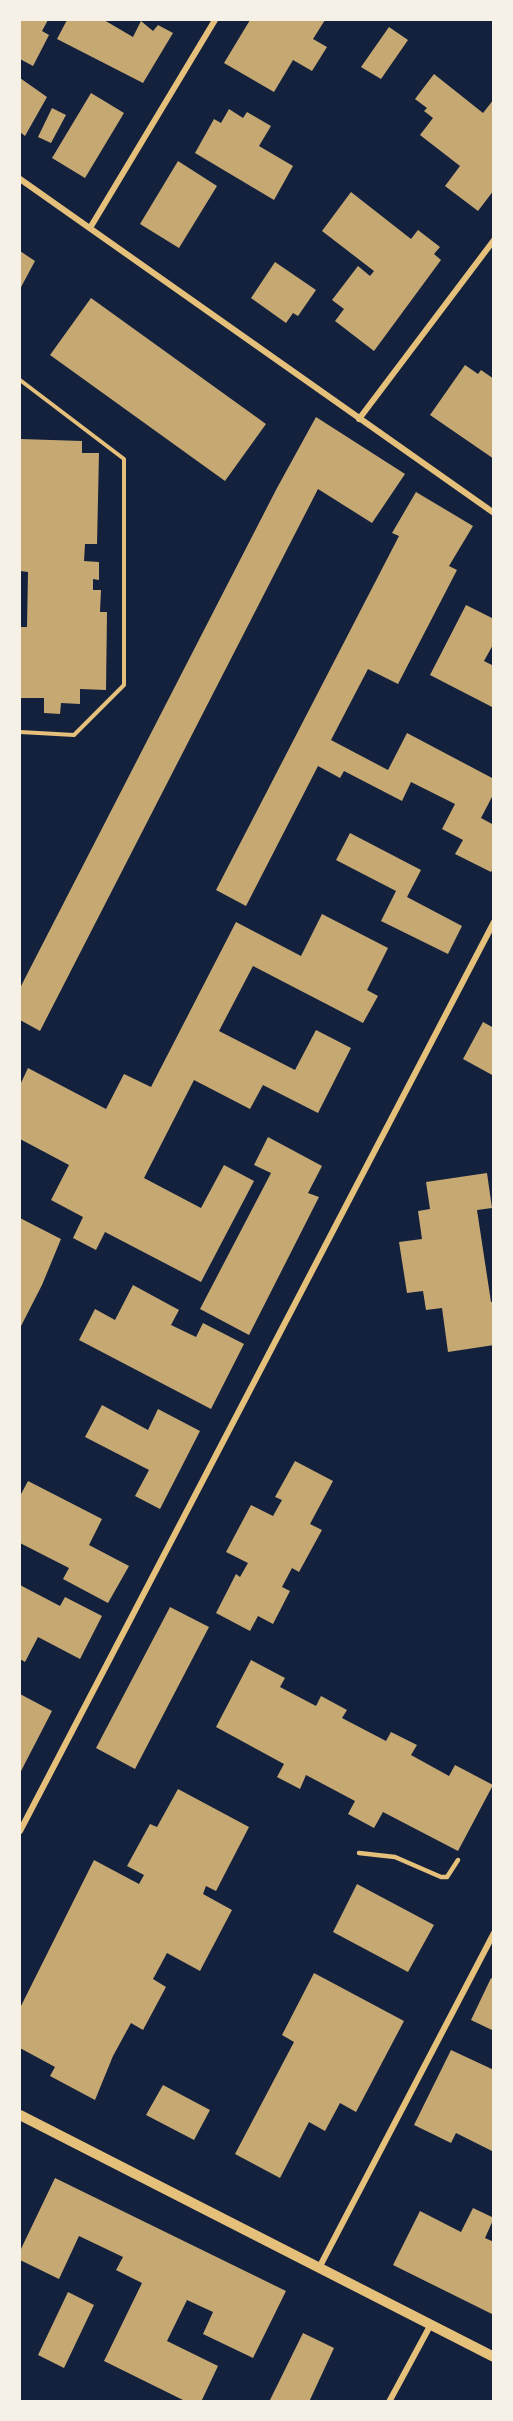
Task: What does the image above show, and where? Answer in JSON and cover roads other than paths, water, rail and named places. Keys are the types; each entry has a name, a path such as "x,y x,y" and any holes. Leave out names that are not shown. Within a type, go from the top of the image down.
{"street":[{"path":"90,228 215,20"},
{"path":"20,179 494,513"},
{"path":"359,419 494,240"},
{"path":"20,1831 494,922"},
{"path":"319,2268 494,1934"},
{"path":"20,2115 494,2357"},
{"path":"389,2402 430,2326"}],"lane":[{"path":"360,1853 395,1857 447,1878 458,1860"}]}
